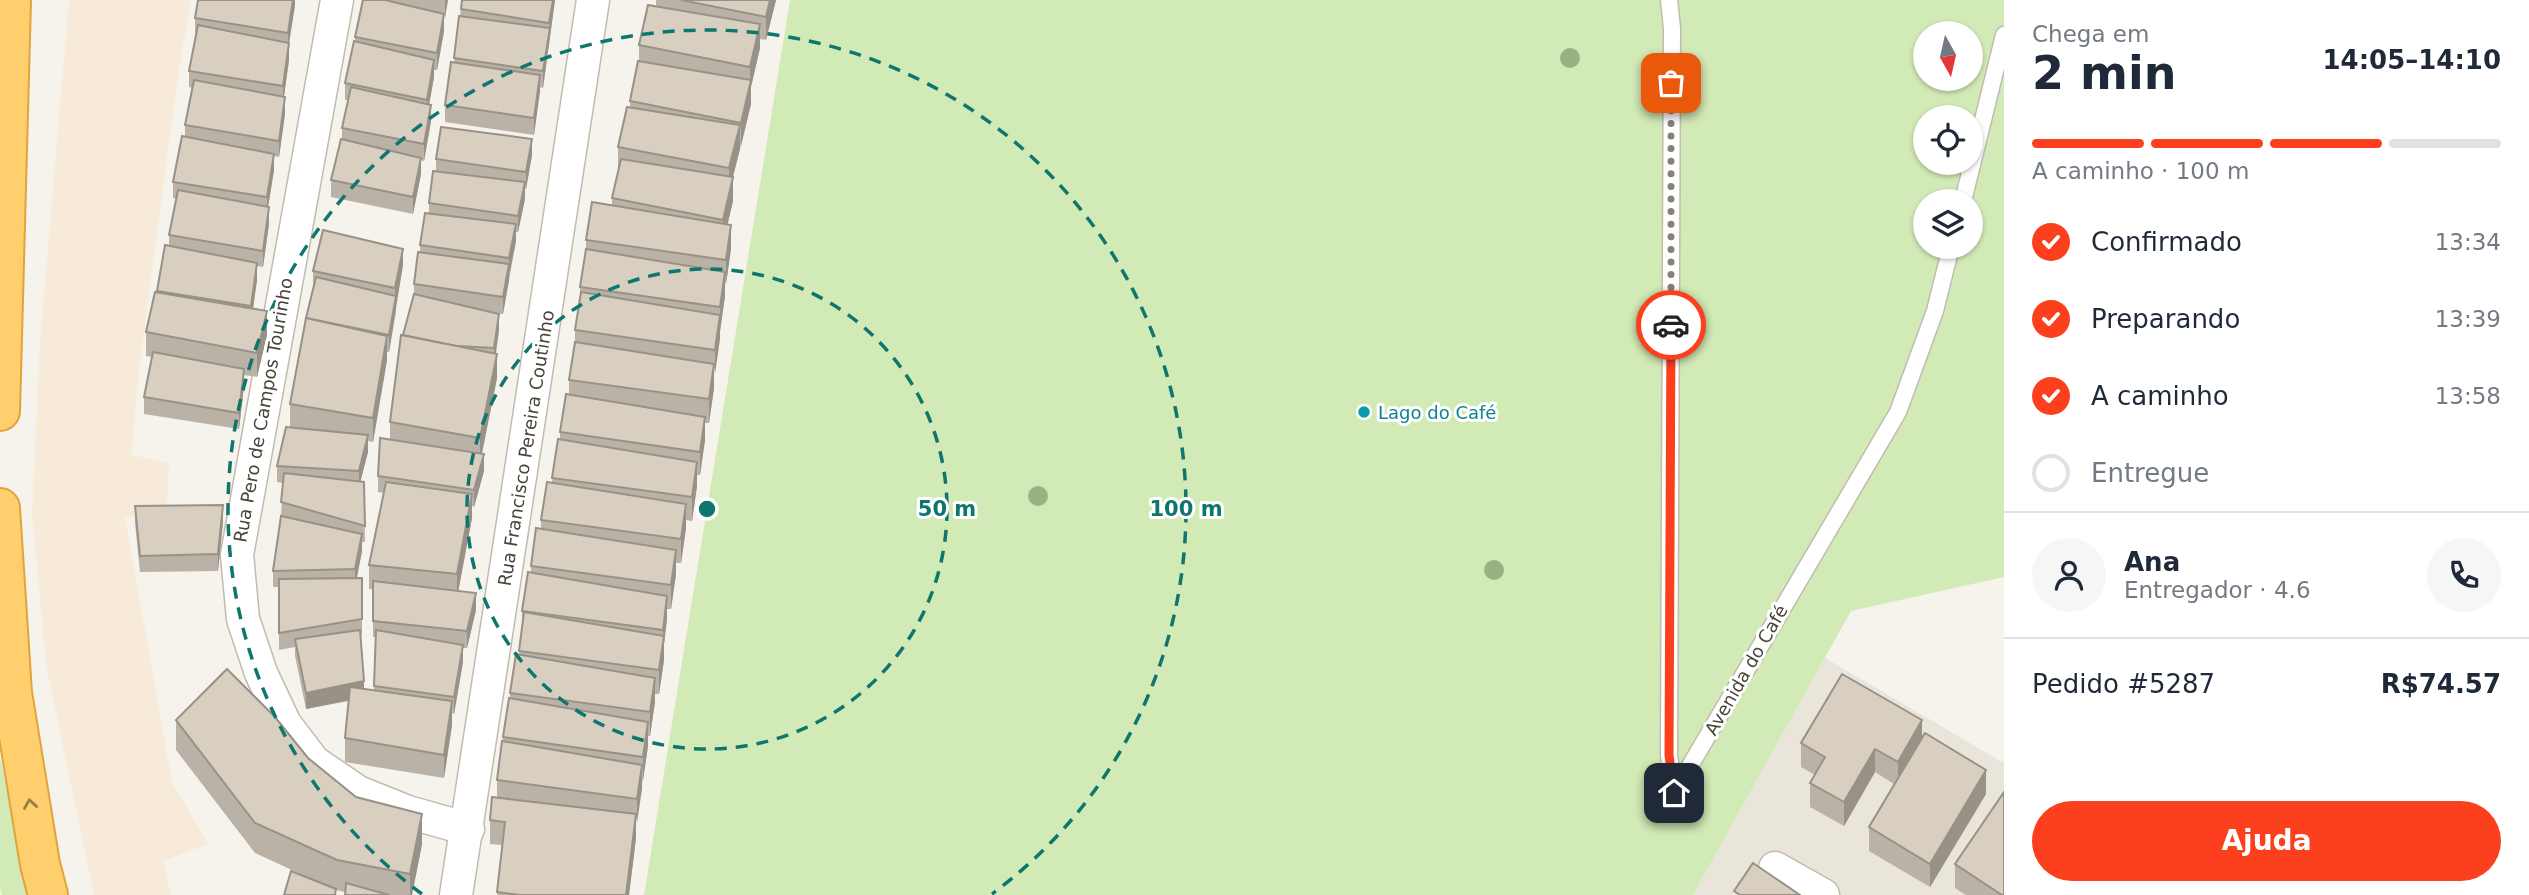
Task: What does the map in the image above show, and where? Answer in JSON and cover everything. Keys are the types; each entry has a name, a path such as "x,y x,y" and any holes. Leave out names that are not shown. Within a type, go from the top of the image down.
{"highway":[{"path":"0,411 11,0"},
{"path":"0,508 12,693 44,879"}],"street":[{"name":"Rua Pero de Campos Tourinho","path":"337,0 237,555 243,620 261,673 285,723 314,762 358,792 408,812 468,829"},
{"name":"Rua Francisco Pereira Coutinho","path":"456,895 593,0"},
{"path":"1775,868 1823,895"}],"lane":[{"name":"Avenida do Café","path":"1670,0 1669,755 1674,793 1898,412 1935,312 1948,259"},
{"path":"1966,189 2004,35"},
{"path":"44,879 61,895"}],"shaded area":[{"path":"69,0 191,0 178,75 140,362 131,455 169,463 166,520 125,517 172,782 208,844 163,861 171,895 94,895 46,664 32,513 40,343"},
{"path":"1825,658 2004,763 2004,895 1693,895"}],"green space":[{"name":"Lago do Café","path":"790,0 2004,0 2004,577 1851,611 1693,895 644,895"},
{"path":"0,757 29,895 2,895 0,887"}],"building":[{"path":"198,0 293,0 288,33 195,18"},
{"path":"363,0 385,0 444,14 437,53 355,37"},
{"path":"462,0 553,0 549,23 461,9"},
{"path":"681,0 770,0 766,17"},
{"path":"648,5 760,24 750,67 639,45"},
{"path":"459,16 550,28 543,71 454,58"},
{"path":"198,25 289,43 283,86 189,71"},
{"path":"354,41 434,60 427,100 345,83"},
{"path":"638,61 751,80 741,123 630,101"},
{"path":"451,62 540,75 534,118 445,105"},
{"path":"194,80 285,97 279,141 185,125"},
{"path":"351,87 431,105 424,144 342,128"},
{"path":"627,107 740,125 729,168 618,147"},
{"path":"441,127 532,139 526,172 436,159"},
{"path":"182,136 274,154 267,197 173,182"},
{"path":"341,139 421,158 413,197 331,180"},
{"path":"621,159 733,177 723,220 612,198"},
{"path":"433,171 525,182 518,216 429,203"},
{"path":"178,190 269,207 263,251 169,235"},
{"path":"592,202 731,225 726,260 586,240"},
{"path":"425,213 516,224 509,258 420,245"},
{"path":"323,230 403,249 395,288 313,271"},
{"path":"165,245 257,263 251,306 157,291"},
{"path":"586,249 725,272 720,307 580,287"},
{"path":"418,252 509,264 503,297 414,284"},
{"path":"316,277 396,296 389,335 306,318"},
{"path":"155,292 267,311 257,353 146,332"},
{"path":"581,292 720,315 715,350 575,330"},
{"path":"414,294 499,314 494,348 456,346 403,335"},
{"path":"306,318 387,336 373,418 290,404"},
{"path":"401,335 497,354 480,438 390,422"},
{"path":"575,342 714,364 709,399 569,380"},
{"path":"153,352 244,369 239,413 144,397"},
{"path":"566,394 705,417 700,452 560,432"},
{"path":"286,427 368,435 359,471 277,466"},
{"path":"380,438 484,454 474,490 378,476"},
{"path":"558,439 697,462 692,497 552,478"},
{"path":"284,473 364,482 365,526 281,502"},
{"path":"386,482 472,494 457,574 369,565"},
{"path":"547,482 686,504 681,539 541,520"},
{"path":"223,505 218,554 140,556 135,506"},
{"path":"281,516 362,534 355,569 273,571"},
{"path":"536,528 676,550 671,585 531,566"},
{"path":"528,572 667,596 663,630 522,611"},
{"path":"362,578 362,619 279,633 279,579"},
{"path":"373,581 476,593 467,631 373,621"},
{"path":"524,612 664,636 659,670 519,651"},
{"path":"360,630 364,681 306,693 295,639"},
{"path":"376,630 463,645 454,697 374,686"},
{"path":"516,654 655,678 650,712 510,693"},
{"path":"227,669 275,717 308,758 356,797 422,814 410,874 337,860 255,823 176,720"},
{"path":"1842,674 1922,720 1898,762 1875,749 1844,802 1810,783 1825,757 1801,743"},
{"path":"350,687 452,701 444,755 345,738"},
{"path":"509,698 648,722 643,757 503,737"},
{"path":"1925,733 1986,770 1930,864 1869,827"},
{"path":"502,741 642,765 637,799 497,780"},
{"path":"2004,792 2004,895 2002,895 1955,864"},
{"path":"492,797 636,814 626,895 520,895 497,892 505,822 490,820"},
{"path":"1753,863 1800,895 1740,895 1734,891"},
{"path":"291,871 336,889 335,895 284,895"},
{"path":"346,883 389,895 345,895"}],"way so far":[{"path":"1671,83 1671,325"}],"place":[{"name":"Lago do Café","path":"1364,412"}],"route":[{"path":"1671,325 1669,755 1674,793"}]}
